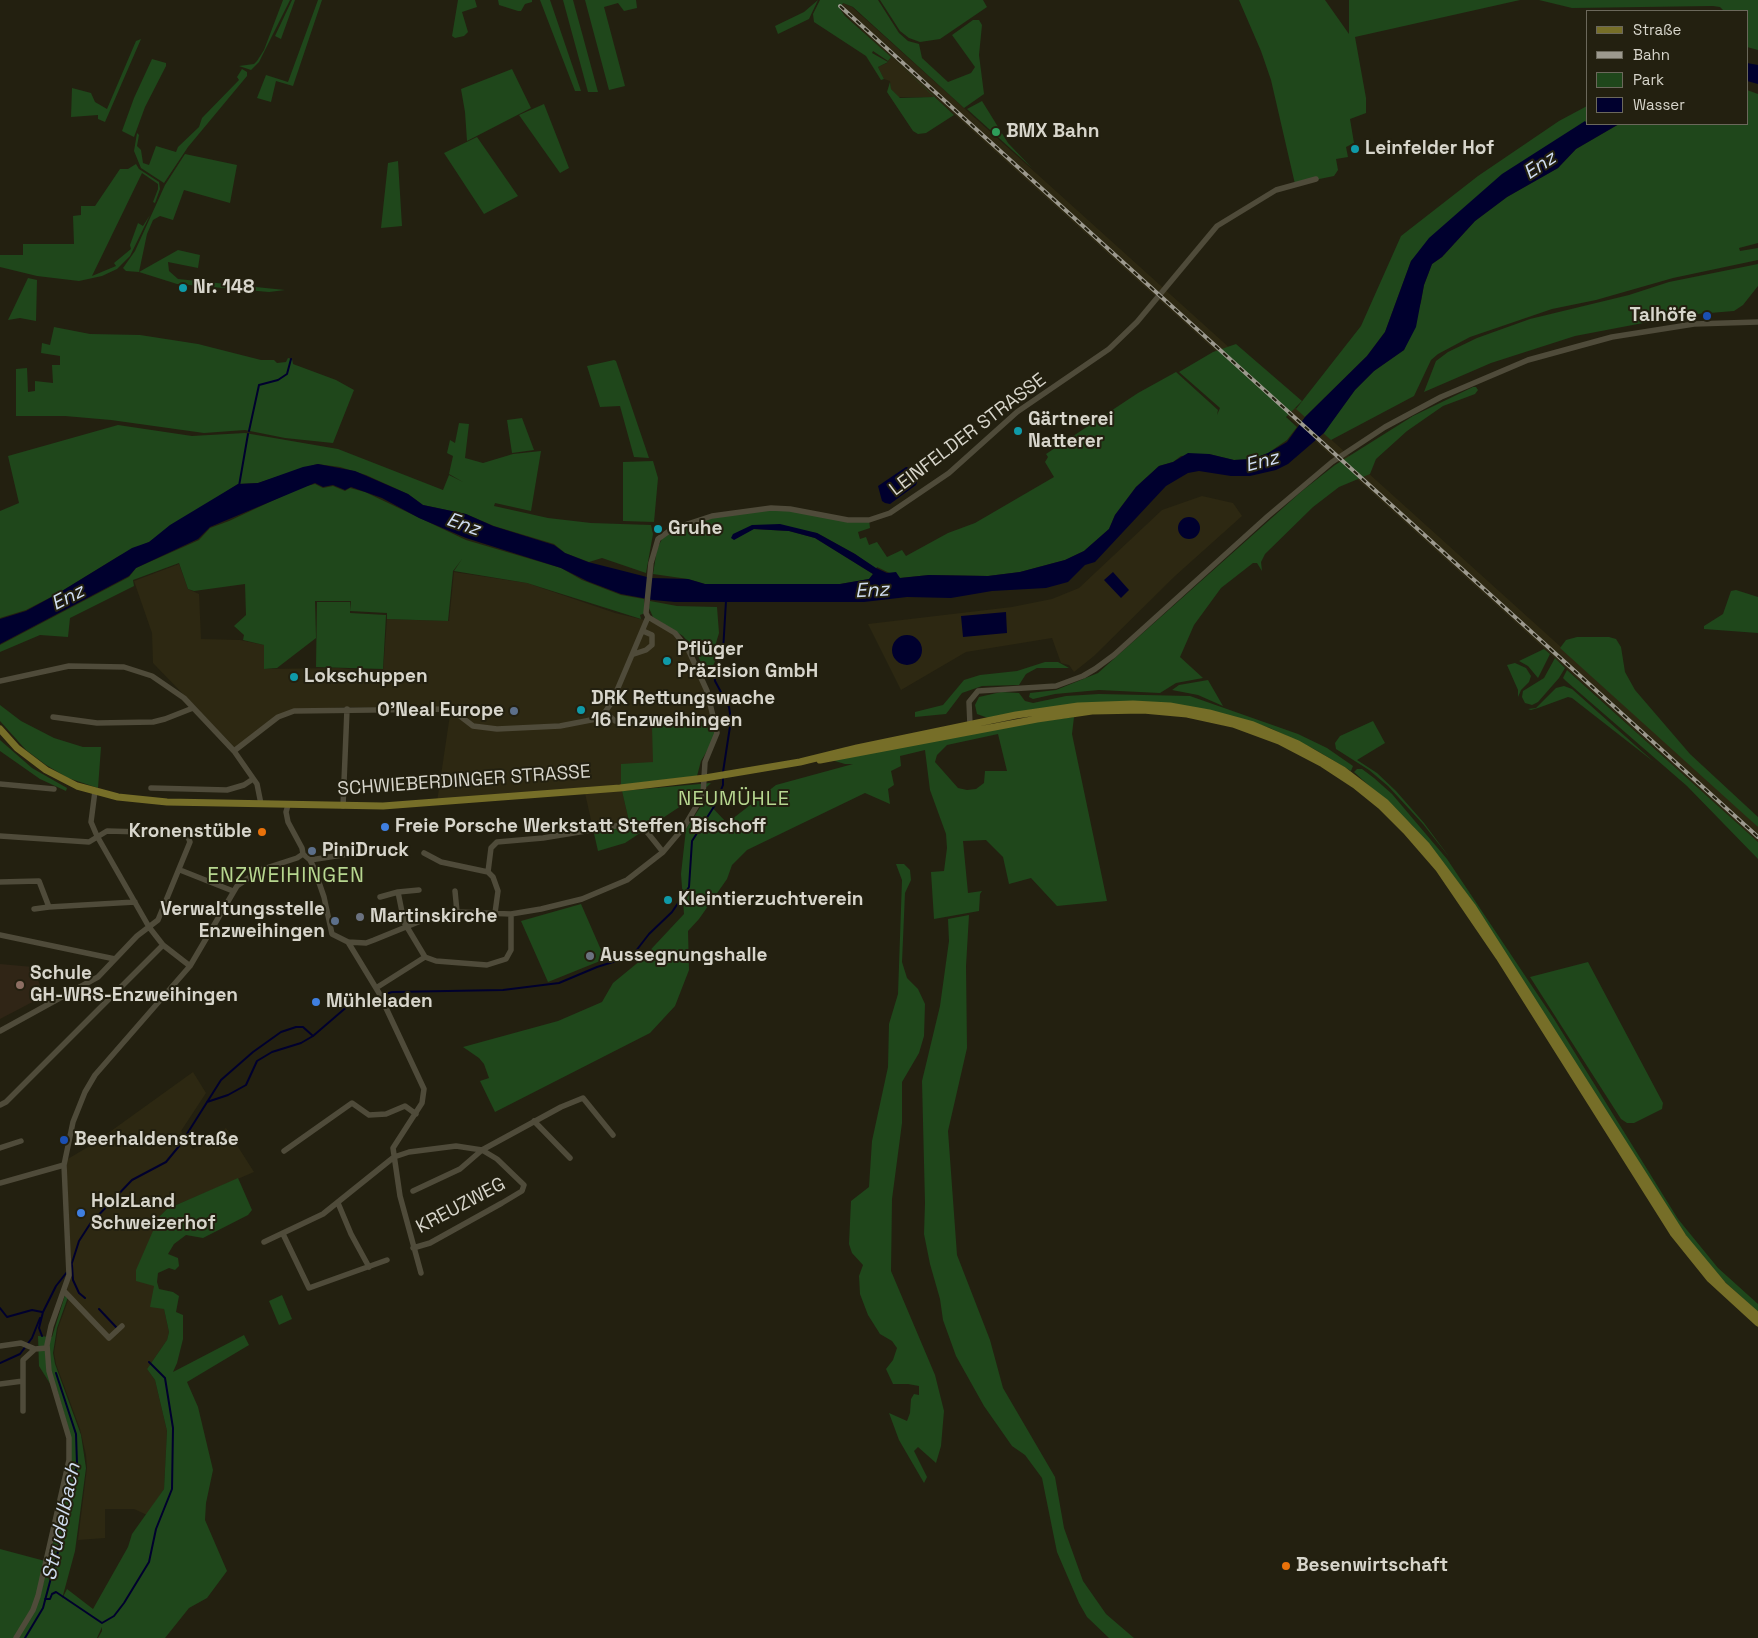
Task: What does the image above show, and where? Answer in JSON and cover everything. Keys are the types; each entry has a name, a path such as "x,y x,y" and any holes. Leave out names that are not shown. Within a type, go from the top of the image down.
{"main road":[{"path":"967,730 1078,706 1133,704 1190,709 1237,720 1283,737 1328,760 1365,786 1410,827 1458,886 1683,1237 1723,1285 1758,1316"},
{"path":"967,730 1092,711 1167,711 1220,721 1265,735 1299,750 1355,785 1394,818 1444,876 1499,957 1673,1233 1710,1279 1758,1322"},
{"name":"SCHWIEBERDINGER STRASSE","path":"0,730 17,748 46,770 67,782 95,791 153,801 383,806 475,800 715,777 967,730"},
{"name":"SCHWIEBERDINGER STRASSE","path":"800,762 828,759 967,730"}],"street":[{"name":"LEINFELDER STRASSE","path":"648,617 647,601 655,543 663,534 677,527 712,516 771,508 859,520 884,516 905,505 950,473 1012,416 1088,365 1114,344 1137,322 1217,226 1276,190 1316,179"},
{"path":"967,730 969,702 978,691 1056,686 1095,670 1332,462 1385,427 1433,400 1505,368 1583,344 1670,327 1758,322"},
{"path":"234,751 283,715 294,711 451,709 473,726 505,729 583,723 596,719 605,712 634,654 648,617 664,626 684,642 698,667 707,691 717,733 705,762 703,795 684,827 663,852 643,870 619,884 574,901 511,914 457,912 428,918 366,943 348,942 336,938 332,934 324,897 310,860 303,854 286,817 288,805"},
{"path":"634,654 652,645 652,635 643,631"},
{"path":"0,680 69,666 124,667 140,671 161,681 193,708 234,751 260,791 261,804"},
{"path":"53,717 97,723 152,722 165,720 193,708"},
{"path":"343,806 346,709"},
{"path":"605,712 615,721 665,721 668,718"},
{"path":"151,788 222,791 239,788 253,779"},
{"path":"0,784 54,789"},
{"path":"95,791 91,822 97,836 149,927 163,945 190,966"},
{"path":"488,872 491,848 497,842 544,838 628,824 647,832 663,852"},
{"path":"0,836 90,842 107,831 179,834 188,837 190,847 160,917 137,936 98,976 0,1031"},
{"path":"424,853 441,862 488,872 493,877 498,892 495,913"},
{"path":"16,1638 33,1610 38,1596 69,1460 69,1438 49,1371 47,1348 51,1326 68,1278 64,1165 73,1122 90,1084 190,966 233,891 243,880 260,870 297,858 303,854"},
{"path":"310,860 349,854"},
{"path":"180,870 233,891"},
{"path":"0,882 39,881 49,907"},
{"path":"380,897 398,892 419,890"},
{"path":"455,891 457,912"},
{"path":"398,892 404,922 416,946 425,957 436,961 472,965 501,962 506,959 511,950 511,914"},
{"path":"34,909 135,902"},
{"path":"0,935 115,959"},
{"path":"348,942 378,990 423,1083 424,1096 416,1114 396,1142 394,1158 413,1248 421,1273"},
{"path":"0,1105 6,1102 163,945"},
{"path":"378,990 425,957"},
{"path":"413,1191 460,1169 482,1150 534,1121 583,1098 613,1135"},
{"path":"284,1151 352,1103 369,1115 386,1114 405,1106 416,1114"},
{"path":"534,1121 570,1158"},
{"path":"0,1148 21,1141"},
{"name":"KREUZWEG","path":"394,1158 430,1148 456,1146 482,1150 497,1159 524,1185 522,1191 430,1243 413,1248"},
{"path":"264,1242 323,1214 394,1158"},
{"path":"0,1183 64,1165"},
{"path":"338,1203 351,1234 369,1267"},
{"path":"283,1234 309,1288 388,1260"},
{"path":"64,1291 109,1338 119,1329"},
{"path":"0,1346 21,1343 33,1348 47,1348"},
{"path":"23,1411 23,1360 33,1348"},
{"path":"0,1384 22,1381"}],"shaded area":[{"path":"843,3 852,7 1737,806 1758,827 1758,842 935,97 898,97 891,89 890,81 884,79 878,67 887,63 891,57 845,15 840,9"},
{"path":"1202,496 1233,503 1242,516 1175,576 1094,656 1074,672 1069,665 1061,663 1052,638 966,652 901,690 868,624 1012,607 1052,599 1079,588 1162,510"},
{"path":"179,564 188,589 199,594 201,639 240,640 264,645 265,669 338,668 383,672 387,619 449,621 454,572 527,583 615,613 653,622 674,634 693,659 715,721 672,722 653,762 621,785 437,802 451,708 347,707 294,710 285,713 236,749 153,663 152,633 134,581"},
{"path":"622,791 628,817 626,823 593,829 585,793"},
{"name":"Schule GH-WRS-Enzweihingen","path":"0,964 33,967 44,996 0,1019"},
{"path":"193,1072 206,1093 181,1131 193,1149 226,1128 254,1172 167,1209 159,1217 154,1286 164,1309 169,1332 167,1340 147,1369 155,1380 167,1431 164,1489 147,1515 134,1509 105,1509 105,1538 78,1540 87,1468 86,1455 80,1429 56,1364 54,1353 58,1328 70,1295 67,1291 71,1271 66,1160 93,1144"}],"green space":[{"path":"283,0 290,0 259,62 251,70 239,66 254,64 257,61 264,50"},
{"path":"292,0 295,0 281,39 275,36"},
{"path":"318,0 322,0 293,86 276,81 271,102 257,98 266,75 288,82"},
{"path":"458,0 475,0 477,7 462,12 468,32 464,36 455,38 452,36"},
{"path":"498,0 532,0 532,2 525,4 521,11 518,11 499,5"},
{"path":"540,0 550,0 581,91 575,91"},
{"path":"563,0 573,0 598,92 588,92"},
{"path":"585,0 636,0 637,8 624,11 618,3 604,7 625,86 609,90"},
{"path":"818,0 809,19 778,34 775,26 804,12"},
{"path":"820,0 878,0 899,33 908,41 919,44 922,58 948,82 971,73 975,67 952,35 973,20 979,20 982,25 979,55 984,94 964,108 853,7 843,3 840,9 845,16 891,57 888,61 873,51 872,53 888,62 878,67 884,79 881,80 866,56 814,22 813,14"},
{"path":"880,0 983,0 987,7 940,39 920,42 909,38 900,31"},
{"path":"1239,0 1325,0 1349,34 1349,0 1520,0 1355,37 1366,98 1366,113 1350,119 1354,143 1346,147 1348,157 1336,159 1338,170 1334,176 1295,184 1271,80"},
{"path":"1539,0 1758,0 1758,50 1748,47 1748,10 1723,10 1720,7 1713,6 1572,8"},
{"path":"141,39 105,122 98,119 98,115 71,117 72,88 91,93 95,102 107,109 136,41"},
{"path":"152,59 166,63 166,66 145,107 134,137 122,131 134,98"},
{"path":"895,60 954,115 926,133 918,134 913,131 887,92 890,82 891,89 900,98 934,97"},
{"path":"242,69 247,72 247,76 188,147 164,183 141,168 134,151 137,133 139,135 137,146 141,150 143,163 149,165 156,146 176,152 178,147 199,127 202,118 239,80 237,77"},
{"path":"512,69 531,108 467,141 461,89"},
{"path":"1748,90 1758,94 1758,243 1739,248 1740,251 1758,248 1758,260 1673,278 1596,300 1552,309 1470,337 1438,354 1431,360 1414,396 1331,440 1323,433 1355,390 1374,371 1404,350 1432,264 1442,257 1475,221 1507,197 1558,168 1576,149 1617,125 1748,125"},
{"name":"BMX Bahn","path":"982,101 1008,143 1032,168 967,109"},
{"path":"544,104 569,168 560,173 519,115"},
{"path":"1586,107 1586,122 1551,145 1411,261 1385,332 1367,356 1305,417 1296,409 1361,326 1401,236 1478,176 1559,121"},
{"path":"477,137 518,196 484,214 444,153"},
{"path":"185,154 237,165 230,203 184,190 173,220 160,216 153,220 147,234 139,272 126,271 123,268 135,251 165,185"},
{"path":"398,161 402,226 381,228 388,163"},
{"path":"136,164 139,169 159,182 160,189 155,203 153,202 158,184 142,173 92,276 116,266 114,263 131,249 130,245 138,223 143,226 150,215 130,256 117,269 102,276 79,281 37,276 0,267 0,255 23,255 23,244 74,244 73,216 81,215 81,206 95,206 120,169 128,169"},
{"path":"178,250 200,255 198,268 168,262 169,271 178,279 285,290 269,292 177,284 139,272"},
{"path":"1758,264 1758,286 1743,305 1734,311 1685,315 1575,336 1491,363 1424,392 1436,361 1448,352 1477,338 1530,319 1629,295 1669,282"},
{"path":"28,278 37,280 36,321 20,318 8,320"},
{"path":"54,327 90,334 140,335 198,344 261,360 274,360 277,363 286,362 288,358 292,359 293,364 336,380 354,390 333,443 285,438 245,430 204,433 111,420 65,416 16,416 16,369 27,368 28,392 35,391 35,381 53,383 52,365 60,365 60,356 41,353 42,343 50,345"},
{"path":"1236,344 1302,401 1286,417 1297,427 1287,440 1268,453 1252,459 1234,460 1209,454 1181,456 1173,462 1159,466 1136,487 1115,515 1109,529 1084,551 1065,560 1020,572 988,576 929,575 900,578 877,567 876,569 855,554 817,533 753,525 734,539 753,529 789,531 815,538 873,574 869,579 840,584 705,584 688,579 653,574 657,549 662,539 675,530 712,516 771,508 838,519 869,520 870,528 858,532 860,539 866,537 869,545 877,542 887,557 902,550 906,556 948,533 975,523 1054,477 1045,462 1048,457 1046,454 1138,393 1176,372 1218,410 1217,415 1220,408 1179,372 1213,352"},
{"path":"616,361 649,458 634,457 620,406 600,407 587,366"},
{"path":"1476,387 1478,390 1475,394 1443,406 1407,431 1376,459 1370,474 1339,487 1313,507 1265,554 1261,562 1262,571 1257,563 1253,563 1221,588 1194,625 1180,657 1203,678 1176,683 1160,693 1099,690 1055,694 1033,699 1029,697 1030,693 1056,690 1098,673 1302,491 1335,465 1413,416"},
{"path":"522,418 534,450 512,453 507,420"},
{"path":"459,423 469,424 465,458 483,463 513,454 541,451 531,511 495,503 494,506 548,518 591,523 651,525 653,534 646,573 602,558 589,562 565,553 554,544 494,526 466,514 423,505 408,494 366,475 340,467 317,464 258,483 238,484 149,542 119,556 57,594 26,610 0,618 0,511 19,503 8,456 118,425 192,436 245,433 338,449 443,490 449,475 463,482 449,474 453,456 447,453 450,440 455,443"},
{"path":"653,461 658,478 654,522 623,521 623,462"},
{"path":"315,484 323,488 333,486 345,491 350,488 365,492 466,540 561,568 582,580 621,595 644,599 645,613 640,615 641,619 527,583 454,571 462,559 453,571 448,621 387,619 387,613 350,611 351,601 315,601 316,638 277,668 264,669 264,645 243,640 244,635 234,626 246,615 245,584 194,591 188,589 179,563 133,580 134,586 70,618 68,637 40,635 0,652 0,645 129,577 136,568 199,540 210,528 302,487"},
{"path":"1736,590 1758,597 1758,633 1704,629 1704,626 1723,614 1731,591"},
{"path":"650,601 677,606 717,607 719,633 716,643 716,659 711,670 704,670 696,651 683,636 653,617 649,608"},
{"path":"317,602 350,602 350,613 386,615 383,669 316,667"},
{"path":"1577,637 1609,637 1616,639 1621,647 1625,672 1635,690 1690,754 1758,817 1758,827 1560,648 1566,640"},
{"path":"1544,649 1550,654 1538,678 1528,666 1519,661"},
{"path":"1555,658 1565,668 1559,678 1538,702 1532,705 1525,703 1522,697 1523,691 1544,678"},
{"path":"1045,662 1058,662 1069,668 1037,668 1026,674 1019,685 982,686 962,693 946,714 915,717 915,712 943,705 964,680 980,675 1017,671"},
{"path":"1515,663 1526,668 1531,676 1518,697 1518,690 1507,665"},
{"path":"1567,670 1758,842 1758,859 1687,786 1566,681 1563,678"},
{"path":"1208,680 1223,706 1198,695 1172,690 1179,685"},
{"path":"1564,686 1572,689 1654,762 1572,698 1568,697 1538,708 1528,709 1536,708 1556,688"},
{"path":"1001,692 1019,693 1025,701 1033,703 1066,696 1099,694 1190,696 1298,734 1327,748 1353,766 1351,771 1314,749 1270,728 1209,710 1145,702 988,718 977,714 975,705 979,697"},
{"path":"0,705 21,721 54,738 83,747 101,747 98,788 68,778 26,750 0,721"},
{"path":"1074,717 1072,734 1107,901 1057,906 1031,878 1009,884 1003,857 986,840 963,841 968,893 982,891 980,894 979,911 934,919 931,872 944,871 947,848 946,834 930,790 925,750 900,756 901,766 891,771 894,785 888,789 890,804 865,793 747,850 732,865 727,879 699,919 688,931 689,970 675,1006 650,1033 495,1112 480,1081 489,1078 484,1064 479,1058 463,1047 558,1021 602,1002 613,983 641,960 684,914 681,874 686,829 701,806 707,802 727,823 776,785 853,764 845,764 828,759 980,729","holes":["998,734 1007,771 985,771 984,783 976,789 967,790 958,788 935,762 937,755 947,745"]},
{"path":"715,721 714,739 701,761 697,776 621,785 621,764 653,762 652,727 672,722"},
{"path":"1373,721 1385,743 1357,760 1377,773 1396,791 1424,823 1450,858 1423,824 1388,786 1369,770 1336,749 1335,743 1340,736"},
{"path":"0,740 32,768 67,788 66,791 40,779 0,751"},
{"path":"1357,769 1362,769 1392,794 1447,859 1554,1019 1678,1219 1718,1268 1758,1304 1758,1312 1725,1282 1690,1242 1462,887 1412,825 1354,772"},
{"path":"711,783 699,794 625,843 598,851 593,829 626,823 628,817 622,791"},
{"path":"896,864 904,864 910,870 911,880 905,893 902,962 907,978 918,989 925,1004 924,1036 919,1053 902,1082 902,1123 892,1199 891,1271 935,1375 944,1411 941,1446 936,1463 918,1447 914,1451 927,1477 924,1483 899,1440 889,1413 907,1421 910,1413 911,1399 914,1394 919,1395 919,1386 893,1384 886,1369 893,1360 897,1348 892,1341 880,1334 868,1315 860,1294 859,1276 863,1265 852,1253 849,1244 851,1201 869,1187 872,1141 888,1067 889,1024 898,994 902,880"},
{"path":"581,904 605,959 548,982 521,921"},
{"path":"969,915 966,966 967,1048 948,1131 957,1255 990,1340 1003,1388 1055,1477 1064,1528 1083,1581 1106,1614 1134,1638 1109,1638 1087,1617 1079,1603 1057,1552 1042,1478 1025,1455 1012,1446 984,1406 956,1356 943,1320 940,1299 930,1264 924,1234 922,1081 940,1006 949,941 948,919"},
{"path":"1588,962 1663,1103 1662,1109 1634,1123 1627,1123 1621,1119 1530,977"},
{"path":"238,1178 252,1210 248,1215 203,1238 186,1235 174,1244 168,1254 178,1258 179,1266 175,1270 169,1268 158,1273 157,1282 159,1289 173,1292 179,1296 176,1312 183,1315 183,1339 173,1372 244,1335 249,1345 187,1382 198,1407 213,1470 206,1503 205,1520 227,1571 207,1598 189,1608 165,1638 98,1638 102,1627 97,1638 18,1638 40,1597 70,1469 69,1430 57,1389 54,1390 39,1366 38,1336 52,1337 65,1295 68,1297 57,1328 53,1353 55,1364 81,1435 86,1468 75,1551 62,1599 67,1589 93,1609 128,1547 132,1534 164,1489 167,1431 155,1380 147,1369 167,1340 169,1332 164,1309 150,1307 154,1286 136,1281 136,1270 159,1217 167,1209"},
{"path":"282,1295 292,1319 279,1325 269,1301"},
{"path":"0,1549 45,1561 34,1604 14,1638 0,1638"}],"water":[{"path":"1748,63 1758,65 1758,84 1748,81"},
{"name":"Enz","path":"1585,121 1586,125 1617,125 1576,149 1558,168 1507,197 1475,221 1442,257 1432,264 1424,285 1416,327 1404,350 1374,371 1355,390 1324,433 1288,464 1276,470 1250,476 1231,476 1199,471 1188,473 1166,486 1095,562 1085,565 1068,582 1046,588 992,591 951,598 907,597 864,602 675,602 653,600 621,594 587,581 561,568 466,538 419,518 382,498 351,487 345,490 333,485 323,487 315,483 210,527 198,539 136,568 129,576 0,644 0,619 26,611 132,548 149,542 170,525 238,484 258,483 303,467 318,464 355,471 408,494 423,505 466,514 493,526 554,545 565,553 588,562 651,578 688,579 705,584 840,584 869,579 873,574 815,538 789,531 754,529 734,540 731,538 733,534 752,525 780,524 817,533 876,568 887,573 896,572 900,578 929,575 988,576 1020,572 1065,560 1084,551 1109,529 1115,515 1136,487 1159,466 1173,462 1188,453 1209,454 1234,460 1252,459 1268,453 1287,442 1305,417 1367,356 1385,332 1411,261 1429,238 1502,174"},
{"path":"906,467 912,468 916,473 918,480 916,485 890,504 885,503 882,501 878,486"},
{"path":"1189,517 1199,524 1200,528 1193,538 1189,539 1179,532 1178,528 1185,518"},
{"path":"1113,572 1129,590 1121,598 1104,580"},
{"path":"1006,612 1007,633 963,637 961,616"},
{"path":"907,635 917,640 922,650 917,660 907,665 897,660 892,650 897,640"}],"waterway":[{"path":"249,431 259,385 278,380 287,374 291,359"},
{"path":"239,486 248,434"},
{"name":"Strudelbach","path":"723,772 731,720 729,707 715,681 714,671 723,651 726,601"},
{"name":"Strudelbach","path":"207,1102 228,1095 246,1085 257,1061 272,1052 301,1043 313,1036 349,1005 392,992 503,990 559,983 597,967 632,956 649,934 672,912 689,887 692,841 715,805 723,785 723,777"},
{"name":"Strudelbach","path":"71,1266 79,1241 90,1224 132,1180 166,1162 180,1145 221,1080 253,1052 281,1032 296,1027 303,1027 313,1036"},
{"path":"72,1265 73,1280 79,1293 85,1298"},
{"name":"Strudelbach","path":"42,1336 39,1328 43,1312 56,1286 67,1272"},
{"path":"0,1308 7,1317 32,1310 42,1312"},
{"path":"99,1309 116,1327"},
{"path":"0,1363 20,1354 32,1338 40,1318"},
{"path":"45,1599 50,1599 52,1594 56,1592 102,1623 114,1616 149,1562 156,1529 172,1489 173,1428 165,1378 149,1362"},
{"name":"Strudelbach","path":"25,1638 43,1608 70,1506 77,1464 76,1434 56,1373"}],"railway":[{"path":"840,6 1758,837"}],"place":[{"name":"BMX Bahn","path":"996,132"},
{"name":"Leinfelder Hof","path":"1355,149"},
{"name":"Nr. 148","path":"183,288"},
{"name":"Talhöfe","path":"1707,316"},
{"name":"Gärtnerei Natterer","path":"1018,431"},
{"name":"Gruhe","path":"658,529"},
{"name":"Pflüger Präzision GmbH","path":"667,661"},
{"name":"Lokschuppen","path":"294,677"},
{"name":"DRK Rettungswache 16 Enzweihingen","path":"581,710"},
{"name":"O'Neal Europe","path":"514,711"},
{"name":"Freie Porsche Werkstatt Steffen Bischoff","path":"385,827"},
{"name":"Kronenstüble","path":"262,832"},
{"name":"PiniDruck","path":"312,851"},
{"name":"Kleintierzuchtverein","path":"668,900"},
{"name":"Martinskirche","path":"360,917"},
{"name":"Verwaltungsstelle Enzweihingen","path":"335,921"},
{"name":"Aussegnungshalle","path":"590,956"},
{"name":"Schule GH-WRS-Enzweihingen","path":"20,985"},
{"name":"Mühleladen","path":"316,1002"},
{"name":"Beerhaldenstraße","path":"64,1140"},
{"name":"HolzLand Schweizerhof","path":"81,1213"},
{"name":"Besenwirtschaft","path":"1286,1566"}],"district":[{"name":"NEUMÜHLE","path":"734,800"},
{"name":"ENZWEIHINGEN","path":"286,876"}]}
